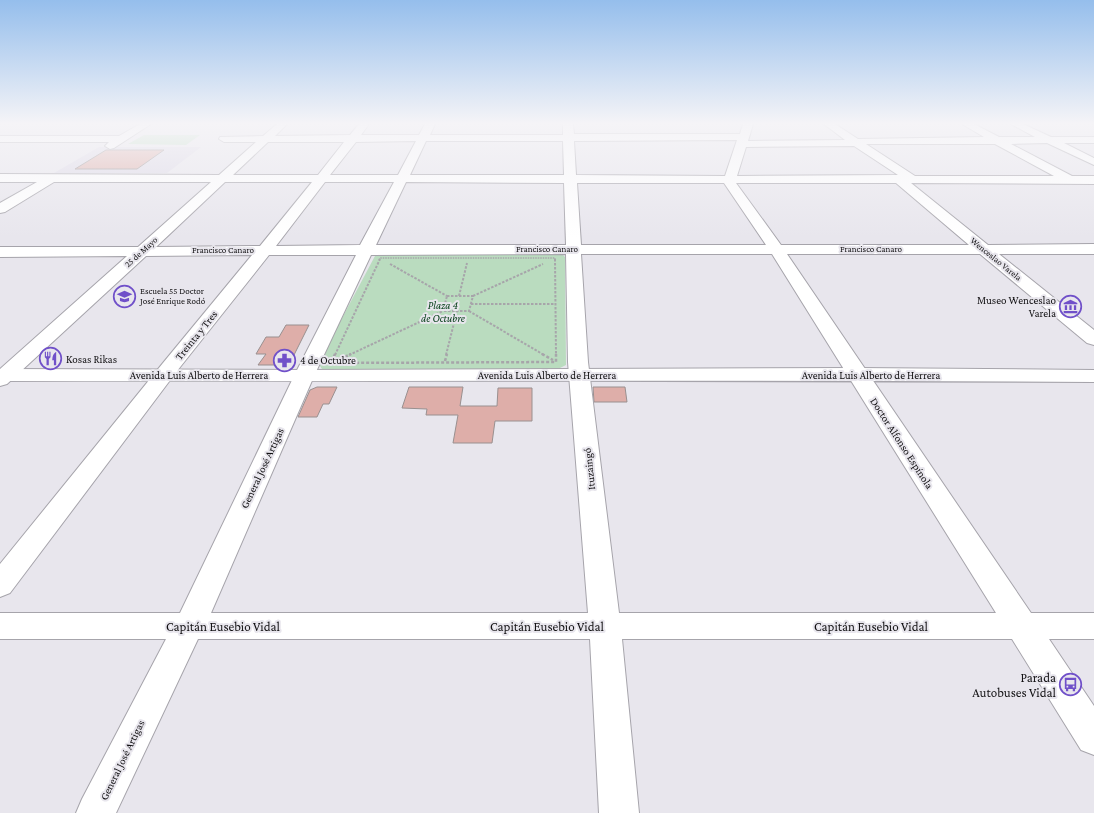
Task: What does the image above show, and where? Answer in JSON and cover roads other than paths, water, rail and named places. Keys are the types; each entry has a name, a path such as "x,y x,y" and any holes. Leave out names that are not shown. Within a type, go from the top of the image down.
{"street":[{"name":"25 de Mayo","path":"2,376 240,162"},
{"name":"Treinta y Tres","path":"0,585 333,162"},
{"name":"General José Artigas","path":"96,813 189,626 304,376 373,254 402,178 411,162"},
{"name":"Ituzaingó","path":"570,162 572,179 565,254 605,626 619,813"},
{"path":"730,179 735,162"},
{"name":"Wenceslao Varela","path":"882,162 1094,339"},
{"path":"1037,162 1070,180"},
{"path":"0,178 1070,180 1091,185"},
{"path":"0,209 53,178"},
{"name":"Doctor Alfonso Espínola","path":"730,179 730,183 776,249 1094,736"},
{"name":"Francisco Canaro","path":"0,252 265,250 373,254 565,254 776,249 1094,249"},
{"name":"Avenida Luis Alberto de Herrera","path":"2,376 857,374 1094,376"},
{"name":"Capitán Eusebio Vidal","path":"0,626 1094,626"}],"place":[{"name":"Escuela 55 Doctor José Enrique Rodó","path":"124,296"},
{"name":"Museo Wenceslao Varela","path":"1071,306"},
{"name":"Kosas Rikas","path":"51,359"},
{"name":"4 de Octubre","path":"285,360"},
{"name":"Parada Autobuses Vidal","path":"1071,684"}],"park label":[{"name":"Plaza 4 de Octubre","path":"443,311"}]}
